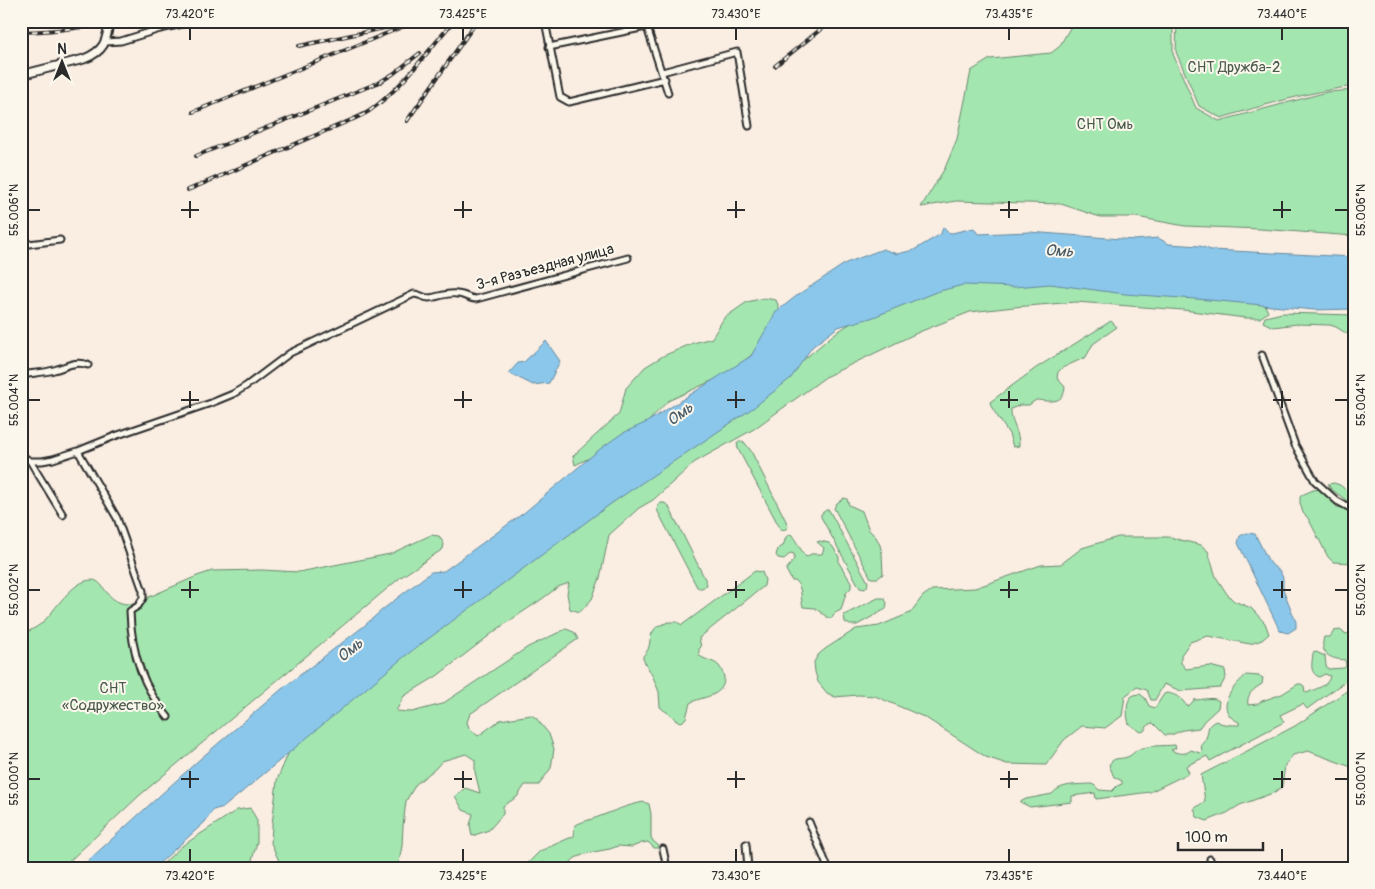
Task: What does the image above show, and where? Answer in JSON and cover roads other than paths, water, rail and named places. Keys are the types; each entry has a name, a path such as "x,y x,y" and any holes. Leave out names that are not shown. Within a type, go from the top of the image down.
{"main road":[{"path":"21,75 94,55 106,42 109,21"}],"street":[{"path":"106,42 121,41 160,29 196,21"},
{"path":"545,21 560,97 569,102 665,79"},
{"path":"549,47 646,24 668,93"},
{"path":"662,72 737,52 749,126"},
{"path":"21,245 60,240"},
{"name":"3-я Разъездная улица","path":"30,461 53,459 78,451 233,394 290,353 414,294 428,298 453,293 476,299 628,258"},
{"path":"1262,355 1295,446 1315,481 1337,501 1354,510"},
{"path":"21,375 53,370 76,362 88,365"},
{"path":"78,451 117,518 143,591 143,598 138,606 130,611 132,643 144,681 160,708 168,717"},
{"path":"21,455 30,461 63,515"},
{"path":"809,822 828,868"},
{"path":"746,844 748,868"},
{"path":"663,849 667,868"},
{"path":"1210,859 1212,868"}],"water":[{"name":"Омь","path":"943,227 947,232 952,233 974,228 978,234 1029,232 1135,240 1158,238 1169,244 1200,246 1211,250 1354,257 1354,309 1314,310 1125,294 1050,284 1015,287 963,285 936,292 871,318 838,327 812,347 791,378 753,408 612,503 405,656 224,807 213,810 205,822 154,868 80,868 200,759 283,688 431,572 444,571 525,512 600,449 621,434 647,422 751,356 776,312 799,294 846,263 883,249 897,254 914,250 941,234"},
{"path":"546,341 560,361 549,383 533,385 509,373 518,363 524,362"},
{"path":"1247,533 1255,534 1268,560 1280,571 1283,578 1283,589 1296,622 1296,628 1288,633 1280,631 1238,543 1240,536"}],"railway":[{"path":"21,32 69,29 116,21"},
{"path":"193,112 417,21"},
{"path":"188,190 367,112 395,90 454,21"},
{"path":"407,121 477,21"},
{"path":"775,66 831,21"},
{"path":"299,46 389,27"},
{"path":"196,156 380,82 420,53"}],"park label":[{"name":"СНТ Дружба-2","path":"1234,67"},
{"name":"СНТ Омь","path":"1105,124"},
{"name":"СНТ «Содружество»","path":"113,696"}]}
